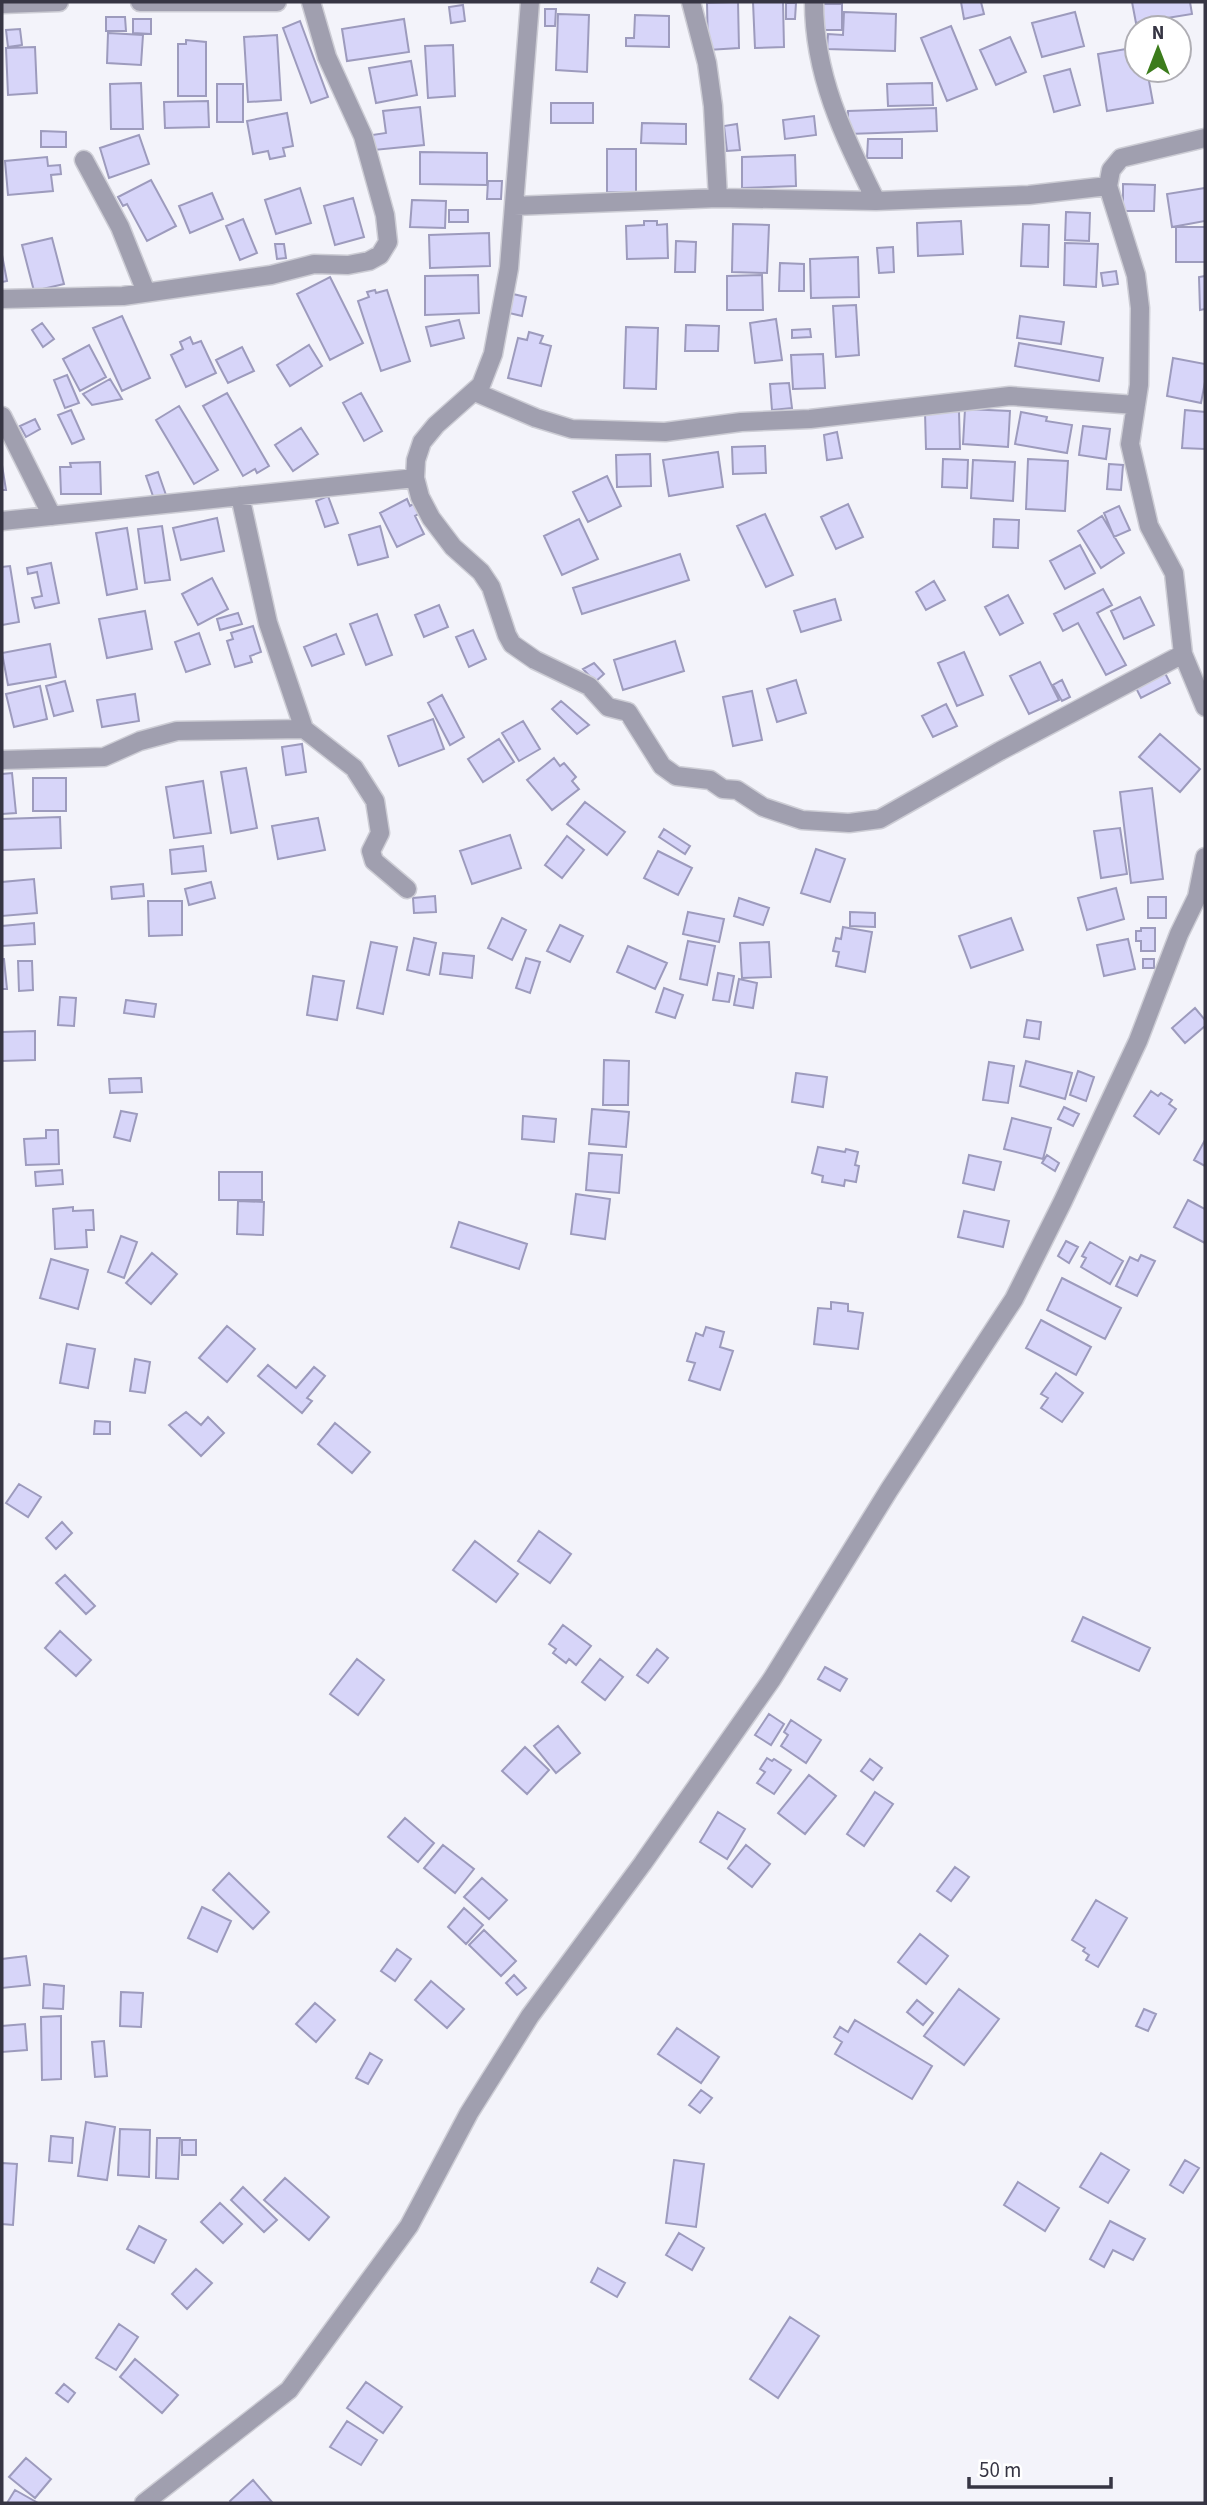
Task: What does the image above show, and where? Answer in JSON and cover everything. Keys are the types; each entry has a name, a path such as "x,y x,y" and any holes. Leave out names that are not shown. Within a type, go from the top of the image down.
{"street":[{"path":"2,4 59,2"},
{"path":"140,2 277,2"},
{"path":"2,299 89,298 146,292 271,275 314,264 348,265 369,261 380,255 387,242 385,215 363,136 327,57 311,2"},
{"path":"530,2 509,268 493,354 485,376 475,392 436,425 422,442 416,460 415,478 431,518 453,547 481,572 491,587 507,635 519,651 589,686 608,707 628,712 668,772 676,776 710,780 723,789 737,790 763,807 802,820 849,822 880,819 1000,751 1183,654"},
{"path":"691,2 713,106 718,198"},
{"path":"814,2 814,29 819,59 838,123 876,201"},
{"path":"1205,138 1121,158 1111,170 1108,186 1136,275 1140,308 1139,385 1130,444 1149,526 1174,573 1183,654 1205,707"},
{"path":"84,160 120,228 146,292"},
{"path":"514,206 718,198 876,201 1029,195 1108,186"},
{"path":"475,392 536,418 572,429 665,432 741,422 810,419 1010,396 1136,405"},
{"path":"2,416 52,516"},
{"path":"2,521 415,478"},
{"path":"240,496 268,623 304,729 354,768 375,801 380,833 371,850 374,861 407,889"},
{"path":"2,760 104,757 140,741 177,731 304,729"},
{"path":"144,2503 289,2390 409,2226 468,2113 530,2015 643,1863 772,1679 889,1490 1014,1299 1138,1041 1179,934 1197,897 1205,857"}],"building":[{"path":"738,2 739,48 708,50 707,3"},
{"path":"753,2 783,2 784,47 755,48"},
{"path":"961,2 981,2 984,14 964,19"},
{"path":"1132,2 1190,2 1192,14 1134,14"},
{"path":"786,3 796,3 795,19 786,19"},
{"path":"823,4 842,4 842,30 823,30"},
{"path":"463,5 465,21 451,23 449,7"},
{"path":"545,9 556,9 555,26 545,26"},
{"path":"844,12 896,14 895,51 827,49 828,34 843,35"},
{"path":"1075,12 1084,46 1042,57 1032,23"},
{"path":"558,14 589,15 587,72 556,70"},
{"path":"635,15 669,16 669,47 626,46 626,38 634,38"},
{"path":"106,17 125,17 126,31 106,31"},
{"path":"133,19 151,19 151,34 133,33"},
{"path":"404,19 409,52 347,61 342,29"},
{"path":"300,21 328,97 311,103 283,28"},
{"path":"951,26 977,89 947,101 921,38"},
{"path":"20,29 22,45 8,47 6,30"},
{"path":"108,33 143,35 141,65 107,63"},
{"path":"277,35 281,100 248,102 244,37"},
{"path":"1010,37 1026,72 996,85 980,50"},
{"path":"186,40 206,42 206,96 178,96 178,44 186,44"},
{"path":"453,45 455,96 428,98 425,46"},
{"path":"35,47 37,93 8,95 6,48"},
{"path":"1123,50 1123,84 1150,84 1153,103 1107,111 1098,54"},
{"path":"411,61 417,95 376,103 369,68"},
{"path":"1070,69 1080,105 1054,112 1044,76"},
{"path":"141,83 143,129 111,129 110,84"},
{"path":"932,83 933,105 888,106 887,84"},
{"path":"217,84 243,84 243,122 217,122"},
{"path":"208,101 209,127 165,128 164,102"},
{"path":"551,103 593,103 593,123 551,123"},
{"path":"420,107 424,145 374,150 372,135 386,133 383,111"},
{"path":"936,108 937,131 848,134 848,111"},
{"path":"287,113 293,146 283,148 285,156 270,159 268,151 253,154 247,121"},
{"path":"814,116 816,135 785,139 783,120"},
{"path":"642,123 686,124 686,144 641,143"},
{"path":"737,124 740,150 727,151 724,126"},
{"path":"41,131 66,132 66,147 41,147"},
{"path":"139,135 149,164 109,178 100,148"},
{"path":"868,139 902,139 902,158 867,158"},
{"path":"607,149 636,149 636,193 607,192"},
{"path":"420,152 487,153 487,185 420,184"},
{"path":"795,155 796,186 742,188 742,157"},
{"path":"47,157 48,166 60,165 61,174 51,175 53,191 8,195 5,161"},
{"path":"151,180 176,226 147,241 127,204 123,206 118,197"},
{"path":"488,181 502,181 501,199 487,199"},
{"path":"1123,184 1155,185 1154,211 1123,211"},
{"path":"300,188 311,223 276,234 265,200"},
{"path":"1205,188 1205,221 1172,227 1167,194"},
{"path":"212,193 223,219 190,233 179,206"},
{"path":"353,198 364,237 335,245 324,206"},
{"path":"412,200 446,201 445,228 410,227"},
{"path":"449,210 468,210 468,222 449,222"},
{"path":"1066,212 1090,213 1089,241 1065,240"},
{"path":"243,219 257,253 240,260 226,226"},
{"path":"644,221 657,221 657,225 667,224 668,258 627,259 626,226 644,225"},
{"path":"961,221 963,254 918,256 917,223"},
{"path":"733,224 769,225 767,273 732,272"},
{"path":"1023,224 1049,225 1048,267 1021,266"},
{"path":"1176,227 1205,227 1205,262 1176,262"},
{"path":"489,233 490,266 430,268 429,235"},
{"path":"52,238 64,284 34,291 22,245"},
{"path":"676,241 696,242 695,272 675,272"},
{"path":"1065,243 1098,244 1096,287 1064,285"},
{"path":"275,244 284,244 286,258 277,259"},
{"path":"893,247 894,272 879,273 877,248"},
{"path":"2,255 7,281 2,282"},
{"path":"858,257 859,297 811,298 810,259"},
{"path":"780,263 804,264 804,291 779,291"},
{"path":"1116,271 1118,284 1103,286 1101,273"},
{"path":"478,275 479,313 425,315 425,276"},
{"path":"762,275 763,310 727,310 727,276"},
{"path":"1205,276 1205,309 1200,310 1199,277"},
{"path":"330,277 363,343 330,360 297,294"},
{"path":"375,290 376,293 387,290 410,361 381,371 358,301 369,297 367,292"},
{"path":"513,294 526,297 522,316 509,313"},
{"path":"856,305 859,355 836,357 833,306"},
{"path":"122,316 150,378 122,391 93,328"},
{"path":"1020,316 1064,322 1061,344 1017,338"},
{"path":"776,319 782,360 755,363 750,323"},
{"path":"459,320 464,338 431,346 426,327"},
{"path":"42,323 54,339 43,347 32,330"},
{"path":"686,325 719,326 718,351 685,351"},
{"path":"626,327 658,328 656,389 624,388"},
{"path":"810,329 811,337 792,338 792,330"},
{"path":"529,332 543,336 540,343 551,346 541,386 508,378 518,338 527,340"},
{"path":"190,337 193,344 201,341 216,373 186,387 171,355 183,349 180,342"},
{"path":"1019,343 1103,358 1099,381 1015,366"},
{"path":"89,345 106,377 80,391 63,359"},
{"path":"309,345 322,366 290,386 277,365"},
{"path":"242,347 254,371 228,383 216,360"},
{"path":"823,354 825,388 793,389 791,355"},
{"path":"1173,358 1205,364 1201,403 1167,396"},
{"path":"67,375 79,403 65,408 54,380"},
{"path":"110,379 122,399 92,405 83,394"},
{"path":"789,383 792,408 772,410 770,384"},
{"path":"227,393 269,466 257,473 255,469 243,476 203,406"},
{"path":"361,393 382,431 364,441 343,403"},
{"path":"179,406 218,470 194,484 156,420"},
{"path":"965,409 1010,411 1008,447 963,444"},
{"path":"71,410 84,439 72,444 58,415"},
{"path":"1185,410 1205,412 1205,449 1182,448"},
{"path":"959,411 960,449 926,449 925,412"},
{"path":"1021,412 1047,417 1046,421 1072,425 1067,453 1015,444"},
{"path":"35,419 40,429 26,437 20,426"},
{"path":"1083,426 1110,429 1106,459 1079,455"},
{"path":"301,428 318,454 293,471 275,445"},
{"path":"837,432 842,458 827,460 824,435"},
{"path":"765,446 766,473 733,474 732,447"},
{"path":"718,452 723,487 669,496 663,460"},
{"path":"650,454 651,486 617,487 616,455"},
{"path":"943,459 968,460 967,488 942,487"},
{"path":"1028,459 1068,461 1065,511 1026,509"},
{"path":"973,460 1015,462 1013,501 971,498"},
{"path":"100,462 101,494 61,494 60,467 71,467 70,463"},
{"path":"1109,464 1123,465 1121,490 1107,489"},
{"path":"2,465 6,490 2,490"},
{"path":"158,472 166,495 154,499 146,476"},
{"path":"607,476 621,506 588,522 573,492"},
{"path":"328,496 338,523 325,527 316,501"},
{"path":"407,499 410,506 415,503 420,513 415,516 424,534 397,547 380,513"},
{"path":"848,504 863,537 836,549 821,517"},
{"path":"1119,506 1130,530 1114,537 1104,513"},
{"path":"765,514 793,575 766,587 737,526"},
{"path":"1102,516 1124,553 1101,568 1078,531"},
{"path":"217,518 224,551 181,560 173,528"},
{"path":"579,519 598,559 562,575 544,536"},
{"path":"994,519 1019,520 1018,548 993,547"},
{"path":"162,526 170,580 145,583 138,529"},
{"path":"380,526 388,557 358,565 349,535"},
{"path":"127,528 137,589 107,595 96,533"},
{"path":"1080,545 1095,573 1065,589 1050,561"},
{"path":"680,554 689,580 582,614 573,588"},
{"path":"51,563 59,603 35,608 32,598 42,596 37,572 28,574 27,568"},
{"path":"10,566 19,622 2,625 2,567"},
{"path":"212,578 228,609 198,625 182,594"},
{"path":"934,581 945,600 926,610 916,592"},
{"path":"1103,589 1112,605 1097,613 1126,665 1106,675 1078,623 1063,631 1054,614"},
{"path":"1008,595 1023,623 1000,635 985,607"},
{"path":"1140,597 1154,625 1124,639 1111,611"},
{"path":"835,599 841,620 801,632 794,611"},
{"path":"439,605 448,627 424,637 415,615"},
{"path":"145,611 152,649 107,658 99,619"},
{"path":"238,613 242,624 220,630 217,619"},
{"path":"377,614 392,655 366,665 350,624"},
{"path":"253,626 261,652 250,656 252,662 235,667 227,641 233,639 231,633"},
{"path":"473,630 486,659 469,667 456,637"},
{"path":"199,633 210,664 186,672 175,642"},
{"path":"336,634 344,654 312,666 304,647"},
{"path":"675,641 684,671 623,690 614,660"},
{"path":"50,644 56,677 8,685 2,653"},
{"path":"964,652 983,695 957,706 938,663"},
{"path":"1040,662 1059,700 1029,714 1010,676"},
{"path":"594,663 604,674 595,682 583,669"},
{"path":"1163,669 1170,683 1141,698 1134,684"},
{"path":"796,680 806,713 777,722 767,689"},
{"path":"1062,680 1070,697 1062,701 1053,685"},
{"path":"65,681 73,711 54,716 46,686"},
{"path":"40,686 47,719 14,727 6,694"},
{"path":"752,691 762,740 733,746 723,697"},
{"path":"135,694 139,721 102,727 97,700"},
{"path":"442,695 464,737 450,745 428,703"},
{"path":"561,701 589,725 577,734 552,709"},
{"path":"946,704 957,726 933,737 922,716"},
{"path":"433,719 444,749 399,766 388,736"},
{"path":"523,721 540,749 519,761 502,733"},
{"path":"1160,734 1200,769 1180,792 1139,757"},
{"path":"499,739 514,762 483,782 468,759"},
{"path":"302,744 306,772 286,775 282,747"},
{"path":"554,758 560,766 564,763 576,777 572,781 579,789 552,810 527,780"},
{"path":"246,768 257,828 231,833 221,772"},
{"path":"12,773 16,813 2,814 2,774"},
{"path":"33,778 66,778 66,811 33,811"},
{"path":"203,781 211,833 174,838 166,787"},
{"path":"1152,788 1163,879 1131,883 1120,792"},
{"path":"585,802 625,832 607,855 567,824"},
{"path":"60,817 61,848 2,850 2,819"},
{"path":"318,818 325,850 278,859 272,826"},
{"path":"1120,828 1127,874 1101,878 1094,831"},
{"path":"664,829 690,846 685,854 659,837"},
{"path":"510,835 521,868 472,884 460,851"},
{"path":"567,836 584,850 562,878 545,865"},
{"path":"203,846 206,871 172,874 170,850"},
{"path":"816,849 845,859 830,902 801,893"},
{"path":"658,851 692,868 678,895 644,878"},
{"path":"34,879 37,913 2,916 2,882"},
{"path":"211,882 215,898 189,905 185,889"},
{"path":"143,884 144,896 112,899 111,887"},
{"path":"1116,888 1124,919 1087,930 1078,898"},
{"path":"435,896 436,912 414,913 413,898"},
{"path":"1148,897 1166,897 1166,918 1148,918"},
{"path":"739,898 769,908 763,925 734,916"},
{"path":"148,901 182,901 182,935 149,936"},
{"path":"688,912 724,919 719,942 683,934"},
{"path":"850,912 875,913 875,927 850,926"},
{"path":"502,918 526,930 512,960 488,948"},
{"path":"1011,918 1023,950 971,968 959,936"},
{"path":"34,923 35,944 2,946 2,926"},
{"path":"560,925 583,936 570,962 547,951"},
{"path":"843,927 872,932 865,972 836,966 839,952 833,951 836,938 841,939"},
{"path":"1141,928 1155,928 1155,951 1141,951 1141,941 1136,941 1136,931 1141,931"},
{"path":"414,938 436,943 429,975 407,970"},
{"path":"1128,939 1135,969 1104,976 1097,945"},
{"path":"688,941 715,946 707,985 680,979"},
{"path":"371,942 397,947 383,1014 357,1008"},
{"path":"769,942 771,977 742,978 740,943"},
{"path":"628,946 667,963 655,989 617,972"},
{"path":"443,953 474,956 472,978 440,974"},
{"path":"526,958 540,962 530,993 516,988"},
{"path":"4,959 7,989 2,989"},
{"path":"1143,959 1154,959 1154,968 1143,968"},
{"path":"18,961 32,961 33,990 19,991"},
{"path":"718,973 734,976 729,1002 713,1000"},
{"path":"313,976 344,981 337,1020 307,1015"},
{"path":"739,979 757,983 753,1008 734,1005"},
{"path":"664,988 683,995 675,1018 656,1012"},
{"path":"60,997 76,998 74,1026 58,1025"},
{"path":"126,1000 156,1004 154,1017 124,1013"},
{"path":"1195,1008 1205,1020 1205,1026 1185,1043 1172,1028"},
{"path":"1027,1020 1041,1022 1039,1039 1024,1037"},
{"path":"35,1031 35,1060 2,1061 2,1032"},
{"path":"604,1060 629,1061 628,1105 603,1105"},
{"path":"1026,1061 1072,1073 1065,1099 1020,1086"},
{"path":"989,1062 1014,1066 1008,1103 983,1100"},
{"path":"1078,1071 1094,1077 1086,1101 1070,1095"},
{"path":"796,1073 827,1077 823,1107 792,1102"},
{"path":"141,1078 142,1092 110,1093 109,1079"},
{"path":"1151,1091 1158,1096 1161,1093 1172,1100 1169,1104 1176,1109 1159,1134 1134,1116"},
{"path":"1064,1107 1079,1114 1073,1126 1058,1119"},
{"path":"592,1109 629,1112 626,1147 589,1144"},
{"path":"121,1111 137,1114 130,1141 114,1137"},
{"path":"523,1116 556,1119 554,1142 522,1139"},
{"path":"1012,1118 1051,1128 1043,1159 1004,1149"},
{"path":"46,1130 58,1130 59,1164 26,1165 24,1139 46,1138"},
{"path":"1205,1140 1205,1166 1194,1160"},
{"path":"818,1147 858,1152 855,1165 859,1166 856,1182 845,1180 844,1186 822,1182 823,1176 812,1173"},
{"path":"589,1153 622,1155 619,1193 586,1190"},
{"path":"969,1155 1001,1162 994,1190 963,1183"},
{"path":"1047,1155 1059,1163 1055,1171 1042,1163"},
{"path":"62,1170 63,1184 36,1186 35,1172"},
{"path":"219,1172 262,1172 262,1200 219,1200"},
{"path":"576,1194 610,1199 605,1239 571,1234"},
{"path":"1188,1200 1205,1209 1205,1243 1174,1227"},
{"path":"238,1201 264,1202 263,1235 237,1234"},
{"path":"73,1207 73,1211 93,1210 94,1230 86,1230 87,1247 55,1249 53,1209"},
{"path":"964,1211 1009,1221 1003,1247 958,1237"},
{"path":"459,1222 527,1244 519,1269 451,1247"},
{"path":"121,1236 137,1242 124,1278 108,1272"},
{"path":"1066,1241 1078,1247 1069,1263 1058,1256"},
{"path":"1090,1242 1123,1261 1110,1284 1081,1267 1086,1258 1082,1256"},
{"path":"152,1253 177,1274 151,1304 126,1283"},
{"path":"1141,1255 1155,1261 1137,1296 1116,1286 1130,1257 1138,1261"},
{"path":"51,1259 88,1270 78,1309 40,1298"},
{"path":"1062,1278 1121,1308 1105,1339 1047,1310"},
{"path":"831,1302 848,1304 848,1311 863,1313 858,1349 814,1344 818,1308 831,1309"},
{"path":"1041,1320 1091,1347 1076,1375 1026,1348"},
{"path":"227,1326 255,1349 227,1382 199,1358"},
{"path":"706,1327 724,1332 720,1347 733,1351 720,1390 689,1380 695,1363 687,1361 696,1333 703,1336"},
{"path":"67,1344 95,1349 88,1388 60,1383"},
{"path":"135,1359 150,1362 145,1393 130,1391"},
{"path":"268,1365 296,1388 314,1367 325,1376 307,1398 312,1401 302,1413 258,1376"},
{"path":"1056,1373 1083,1393 1062,1422 1041,1408 1048,1398 1041,1394"},
{"path":"186,1412 201,1425 208,1417 224,1433 201,1456 169,1425"},
{"path":"95,1421 110,1422 110,1434 94,1434"},
{"path":"335,1423 370,1452 352,1473 318,1444"},
{"path":"19,1484 41,1497 28,1517 6,1503"},
{"path":"62,1522 72,1533 56,1549 46,1538"},
{"path":"539,1531 571,1554 550,1583 518,1561"},
{"path":"475,1541 518,1574 496,1602 453,1570"},
{"path":"65,1575 95,1606 86,1614 56,1583"},
{"path":"1083,1617 1150,1648 1139,1671 1072,1641"},
{"path":"563,1625 591,1646 576,1665 569,1659 566,1663 553,1653 556,1649 549,1644"},
{"path":"60,1631 91,1660 76,1676 45,1648"},
{"path":"657,1649 668,1658 648,1683 637,1675"},
{"path":"357,1659 384,1680 358,1715 330,1694"},
{"path":"600,1659 623,1677 605,1700 582,1682"},
{"path":"825,1667 847,1679 840,1691 818,1679"},
{"path":"769,1714 784,1724 771,1745 755,1735"},
{"path":"791,1720 821,1740 806,1763 781,1746 788,1735 784,1732"},
{"path":"558,1726 580,1753 556,1773 534,1746"},
{"path":"525,1747 549,1770 527,1794 502,1771"},
{"path":"767,1758 772,1761 774,1759 791,1770 774,1794 757,1783 765,1772 760,1769"},
{"path":"870,1759 882,1768 873,1780 861,1771"},
{"path":"809,1775 836,1796 805,1834 778,1813"},
{"path":"875,1792 893,1804 864,1846 847,1834"},
{"path":"718,1812 745,1829 727,1859 700,1842"},
{"path":"405,1818 434,1843 418,1862 388,1837"},
{"path":"443,1845 474,1869 455,1893 424,1868"},
{"path":"746,1845 770,1864 752,1887 728,1868"},
{"path":"955,1867 969,1877 951,1901 937,1891"},
{"path":"229,1873 269,1912 253,1929 213,1890"},
{"path":"482,1878 507,1900 489,1919 464,1897"},
{"path":"1096,1900 1127,1918 1098,1967 1086,1960 1089,1955 1083,1951 1085,1948 1072,1940"},
{"path":"202,1907 231,1921 217,1952 188,1938"},
{"path":"464,1908 483,1925 466,1944 448,1927"},
{"path":"484,1930 516,1961 501,1976 469,1945"},
{"path":"920,1934 948,1956 926,1984 898,1962"},
{"path":"397,1949 411,1959 395,1981 381,1971"},
{"path":"26,1956 30,1985 2,1988 2,1959"},
{"path":"514,1975 526,1988 517,1995 506,1983"},
{"path":"431,1981 464,2009 447,2028 415,2000"},
{"path":"44,1984 64,1986 63,2009 43,2008"},
{"path":"959,1989 999,2019 964,2065 924,2036"},
{"path":"121,1992 143,1993 141,2027 120,2026"},
{"path":"917,2000 933,2013 923,2025 907,2012"},
{"path":"315,2003 335,2020 316,2042 296,2024"},
{"path":"1144,2009 1156,2014 1148,2031 1136,2026"},
{"path":"61,2016 61,2079 42,2080 41,2017"},
{"path":"855,2020 932,2066 912,2099 835,2054 842,2042 834,2037 840,2027 848,2032"},
{"path":"25,2024 27,2050 2,2052 2,2026"},
{"path":"677,2028 719,2057 701,2083 658,2054"},
{"path":"104,2041 107,2076 95,2077 92,2042"},
{"path":"370,2053 382,2060 368,2084 356,2078"},
{"path":"701,2090 712,2098 700,2113 689,2105"},
{"path":"86,2122 115,2127 107,2180 78,2176"},
{"path":"120,2129 150,2130 149,2177 118,2175"},
{"path":"51,2136 73,2138 72,2163 49,2161"},
{"path":"157,2138 180,2138 178,2179 156,2178"},
{"path":"182,2140 196,2140 196,2155 182,2155"},
{"path":"1101,2153 1129,2170 1108,2203 1080,2187"},
{"path":"674,2160 704,2164 696,2227 666,2223"},
{"path":"1185,2160 1199,2168 1183,2193 1170,2185"},
{"path":"2,2163 17,2164 13,2225 2,2224"},
{"path":"285,2178 329,2217 309,2240 264,2200"},
{"path":"1018,2182 1059,2208 1045,2231 1004,2205"},
{"path":"243,2187 277,2220 264,2232 231,2200"},
{"path":"220,2203 242,2224 223,2243 201,2222"},
{"path":"1110,2221 1145,2239 1133,2260 1113,2250 1104,2267 1090,2259"},
{"path":"139,2226 166,2240 154,2263 127,2249"},
{"path":"679,2233 704,2248 692,2270 666,2255"},
{"path":"598,2268 625,2283 617,2297 591,2282"},
{"path":"196,2269 212,2283 187,2309 172,2294"},
{"path":"790,2317 819,2336 778,2398 750,2379"},
{"path":"119,2324 138,2337 116,2370 96,2358"},
{"path":"135,2359 178,2395 162,2413 120,2377"},
{"path":"366,2382 402,2407 383,2433 347,2408"},
{"path":"64,2384 75,2393 68,2402 56,2393"},
{"path":"347,2421 377,2440 361,2465 330,2447"},
{"path":"26,2458 51,2479 35,2498 9,2477"},
{"path":"253,2480 272,2502 231,2503 230,2501"},
{"path":"15,2490 38,2503 7,2503"}]}
